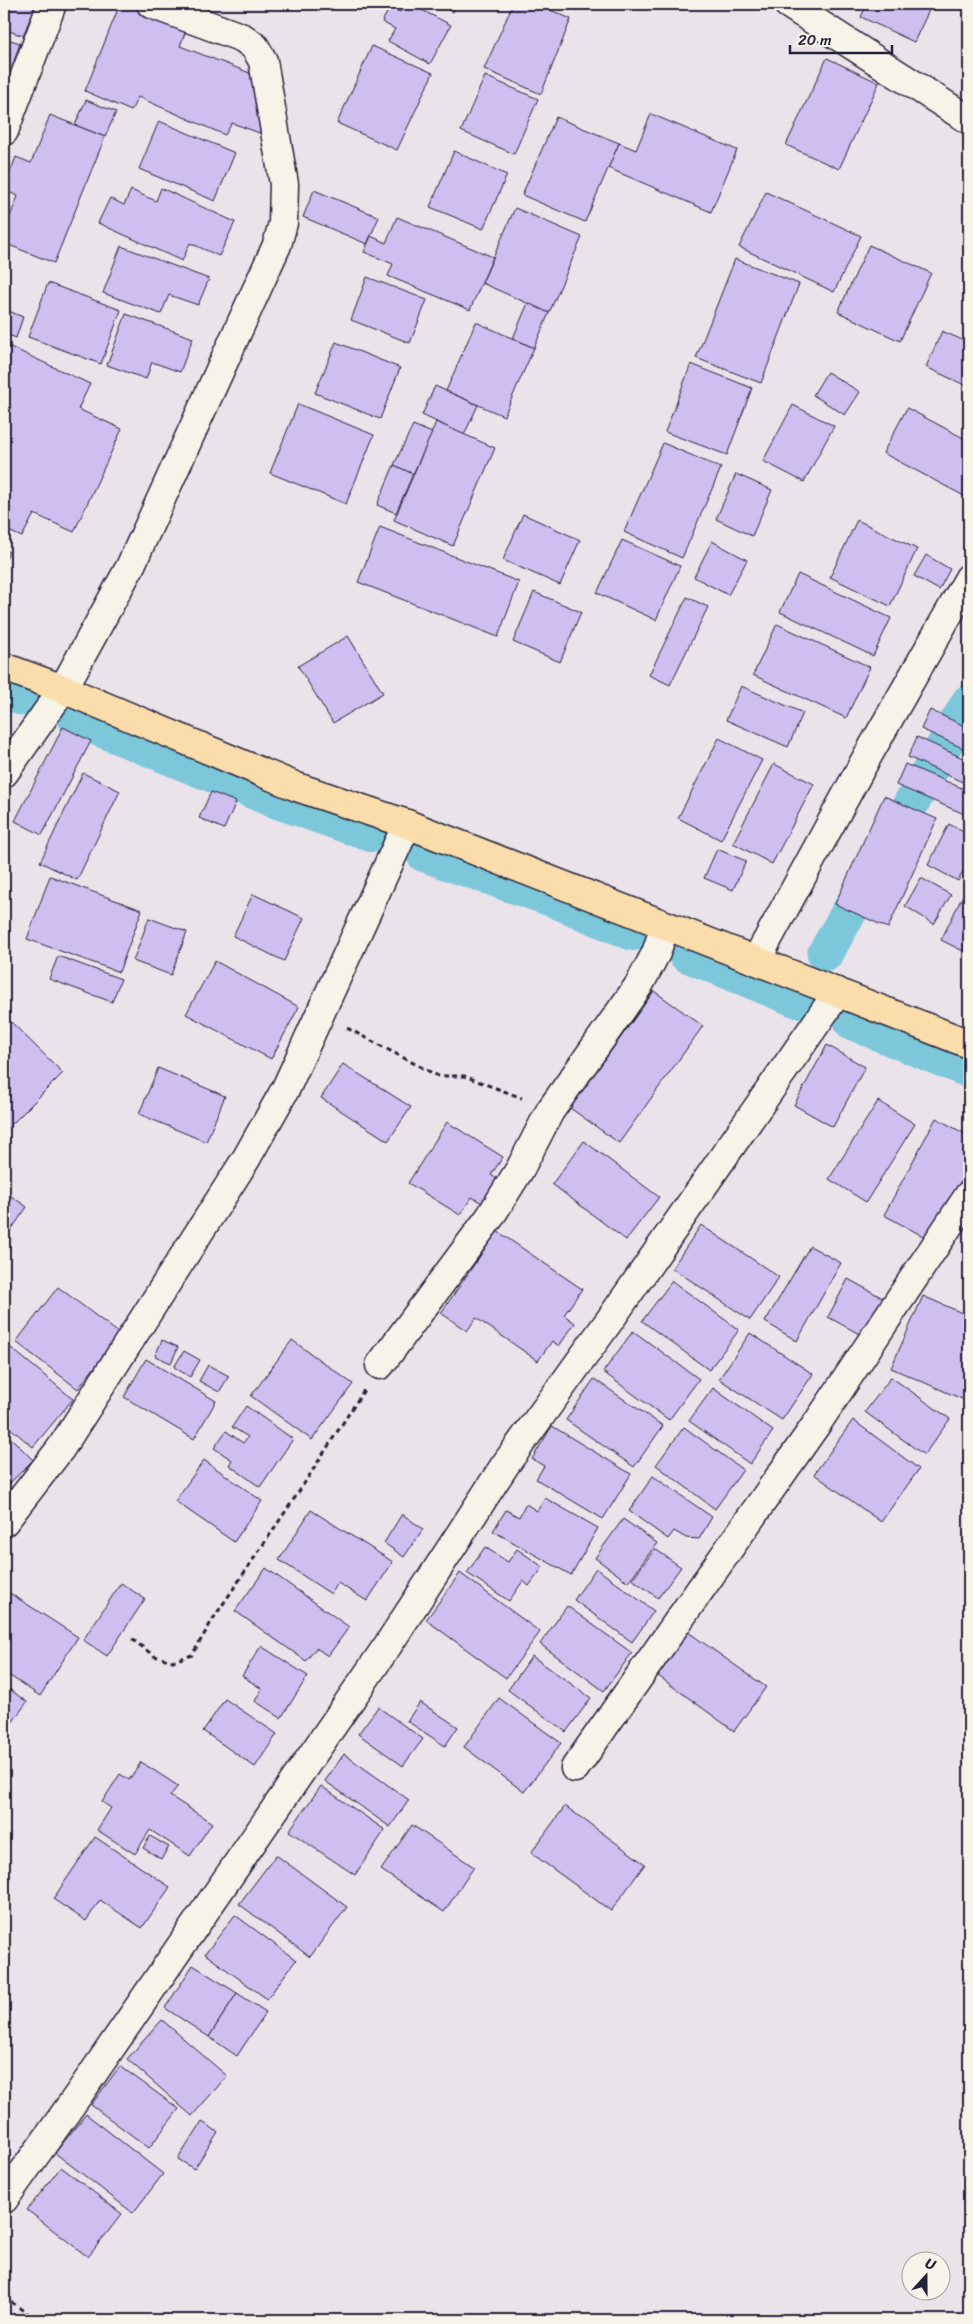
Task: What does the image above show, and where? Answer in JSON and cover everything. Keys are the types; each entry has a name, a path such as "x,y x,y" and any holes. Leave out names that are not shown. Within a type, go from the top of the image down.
{"main road":[{"path":"4,667 63,689 298,787 407,824 550,878 665,926 756,959 969,1044"}],"street":[{"path":"4,130 52,4"},
{"path":"4,773 63,689 130,567 179,456 256,294 277,245 283,223 284,184 263,61 255,48 243,38 151,4"},
{"path":"788,4 969,120"},
{"path":"756,959 867,757 969,578"},
{"path":"4,1522 61,1448 246,1159 286,1088 407,824"},
{"path":"380,1365 490,1217 520,1169 550,1111 639,985 656,953 665,926"},
{"path":"4,2199 81,2091 388,1646 505,1465 612,1317 838,992"},
{"path":"575,1768 818,1422 969,1195"}],"path":[{"path":"319,1014 438,1076 464,1076 550,1111"},
{"path":"132,1639 154,1656 172,1661 192,1655 212,1619 300,1490 380,1365"},
{"path":"4,2297 37,2320"}],"building":[{"path":"4,4 36,4 23,36 4,29"},
{"path":"120,4 135,4 188,25 180,46 250,73 268,136 232,123 225,135 138,97 131,111 85,91"},
{"path":"405,4 410,4 451,25 430,64 388,41 395,29 382,22 390,7 400,12"},
{"path":"436,4 457,4 453,12"},
{"path":"513,4 537,4 571,19 541,94 484,69"},
{"path":"867,4 932,4 914,42 861,17"},
{"path":"4,38 20,43 7,84 4,83"},
{"path":"372,46 433,73 397,150 337,123"},
{"path":"827,58 879,83 839,169 786,145"},
{"path":"485,76 538,99 514,154 461,131"},
{"path":"86,100 116,112 105,137 75,125"},
{"path":"651,114 737,150 711,212 608,168 619,143 636,150"},
{"path":"50,115 105,137 54,263 4,243 4,232 18,196 4,190 4,188 16,157 31,163"},
{"path":"556,117 619,143 585,222 522,195"},
{"path":"159,121 235,153 215,201 139,169"},
{"path":"454,151 507,175 483,229 430,207"},
{"path":"161,188 235,222 219,256 190,243 182,261 98,223 110,198 124,205 131,190 156,201"},
{"path":"314,190 379,217 367,244 303,217"},
{"path":"766,192 861,236 834,292 739,247"},
{"path":"515,208 582,237 549,313 482,283"},
{"path":"397,217 493,257 470,310 388,276 393,264 364,252 371,236 386,243"},
{"path":"869,245 931,273 900,341 838,312"},
{"path":"121,246 209,279 198,305 169,295 161,314 103,293"},
{"path":"735,259 799,284 761,383 696,358"},
{"path":"367,277 427,300 410,343 351,320"},
{"path":"48,283 121,310 101,364 28,337"},
{"path":"528,303 549,313 534,348 513,338"},
{"path":"4,309 23,317 16,338 4,333"},
{"path":"126,314 193,338 180,372 152,362 146,379 107,365"},
{"path":"476,322 534,348 504,416 446,391"},
{"path":"942,331 969,343 969,387 926,367"},
{"path":"336,342 400,368 380,419 315,393"},
{"path":"4,344 90,384 78,409 122,429 74,532 34,514 22,537 4,529"},
{"path":"691,364 752,388 727,455 665,432"},
{"path":"827,372 860,392 845,415 813,395"},
{"path":"435,386 478,405 464,435 422,415"},
{"path":"298,404 374,435 346,504 270,473"},
{"path":"793,405 834,426 804,482 763,461"},
{"path":"907,408 969,441 969,492 966,497 883,453"},
{"path":"436,422 495,448 453,546 394,520"},
{"path":"413,425 432,433 413,474 394,465"},
{"path":"663,443 721,468 682,558 624,532"},
{"path":"394,465 413,474 396,513 377,505"},
{"path":"736,474 772,490 752,536 716,519"},
{"path":"523,514 580,540 560,585 503,560"},
{"path":"857,520 917,549 890,606 830,577"},
{"path":"380,527 519,582 498,637 358,582"},
{"path":"622,540 680,566 656,620 597,593"},
{"path":"712,541 747,560 728,595 694,577"},
{"path":"4,549 9,552 4,564"},
{"path":"926,555 950,569 939,590 914,576"},
{"path":"798,574 891,618 873,656 780,612"},
{"path":"534,592 581,612 560,662 513,642"},
{"path":"687,597 708,607 670,685 649,675"},
{"path":"777,624 870,667 846,718 753,675"},
{"path":"348,636 383,693 333,723 298,666"},
{"path":"741,686 803,713 788,747 726,720"},
{"path":"930,710 969,728 969,751 921,729"},
{"path":"63,727 91,741 42,835 15,821"},
{"path":"917,737 969,761 969,785 908,757"},
{"path":"719,738 762,760 721,840 678,818"},
{"path":"774,764 814,784 772,864 733,843"},
{"path":"905,764 969,791 969,816 896,785"},
{"path":"83,773 120,791 77,880 40,862"},
{"path":"211,792 236,802 224,829 199,818"},
{"path":"884,796 937,819 888,928 835,904"},
{"path":"949,824 969,835 969,860 958,881 928,865"},
{"path":"717,849 746,861 733,890 704,878"},
{"path":"50,876 142,910 119,972 27,939"},
{"path":"921,878 951,895 934,924 905,906"},
{"path":"969,883 969,954 941,940"},
{"path":"253,894 304,918 284,961 233,936"},
{"path":"149,918 187,932 171,975 133,961"},
{"path":"58,956 121,979 112,1002 49,979"},
{"path":"215,961 299,1007 271,1059 186,1014"},
{"path":"654,991 703,1026 619,1143 570,1108"},
{"path":"4,1015 63,1073 4,1132"},
{"path":"827,1045 865,1067 833,1127 794,1105"},
{"path":"343,1064 411,1107 388,1141 321,1098"},
{"path":"158,1068 225,1096 206,1142 139,1114"},
{"path":"878,1101 915,1124 866,1202 829,1179"},
{"path":"936,1118 969,1136 969,1173 932,1241 884,1215"},
{"path":"447,1122 503,1157 491,1175 503,1183 488,1207 472,1197 460,1215 408,1183"},
{"path":"584,1141 659,1197 626,1240 552,1184"},
{"path":"4,1191 27,1207 4,1240"},
{"path":"701,1225 779,1277 750,1320 672,1268"},
{"path":"497,1231 582,1289 564,1315 575,1323 559,1346 552,1341 538,1361 476,1318 467,1331 441,1313"},
{"path":"810,1246 841,1263 797,1341 765,1322"},
{"path":"848,1279 883,1298 863,1336 828,1317"},
{"path":"672,1281 739,1330 709,1370 642,1321"},
{"path":"58,1287 120,1334 78,1389 16,1342"},
{"path":"923,1296 969,1316 969,1382 962,1399 891,1368"},
{"path":"633,1331 699,1379 669,1420 603,1372"},
{"path":"750,1333 813,1374 782,1420 719,1379"},
{"path":"162,1340 178,1347 171,1363 155,1356"},
{"path":"292,1340 353,1384 312,1440 251,1396"},
{"path":"4,1342 73,1399 33,1447 4,1423"},
{"path":"184,1351 200,1360 190,1377 174,1367"},
{"path":"146,1359 216,1401 194,1439 124,1397"},
{"path":"208,1365 229,1376 219,1392 199,1381"},
{"path":"891,1377 950,1419 924,1455 865,1412"},
{"path":"594,1379 663,1426 634,1467 566,1420"},
{"path":"713,1388 773,1431 750,1464 689,1421"},
{"path":"246,1406 293,1439 260,1487 229,1465 232,1460 214,1448 226,1431 243,1443 248,1437 232,1427"},
{"path":"853,1420 919,1469 881,1522 814,1474"},
{"path":"552,1426 631,1474 603,1519 536,1479 544,1466 532,1459"},
{"path":"684,1427 743,1470 715,1509 656,1465"},
{"path":"4,1431 33,1460 4,1489"},
{"path":"204,1460 262,1501 234,1542 175,1501"},
{"path":"653,1476 712,1517 699,1539 686,1538 674,1531 668,1539 629,1511"},
{"path":"545,1498 598,1528 571,1575 493,1531 506,1510 519,1517 526,1504 537,1511"},
{"path":"311,1510 393,1562 367,1601 338,1583 331,1594 279,1560"},
{"path":"402,1514 423,1529 404,1557 384,1543"},
{"path":"623,1519 657,1543 628,1582 595,1558"},
{"path":"485,1547 508,1562 517,1549 543,1567 529,1586 523,1581 509,1601 467,1573"},
{"path":"655,1549 681,1567 658,1598 632,1579"},
{"path":"266,1568 349,1627 328,1656 316,1648 306,1661 235,1611"},
{"path":"596,1568 654,1611 632,1642 574,1600"},
{"path":"460,1573 540,1632 506,1678 426,1620"},
{"path":"121,1583 145,1599 107,1656 83,1640"},
{"path":"5,1590 78,1637 40,1696 4,1672"},
{"path":"567,1606 632,1653 604,1691 540,1644"},
{"path":"688,1632 766,1687 734,1731 657,1675"},
{"path":"261,1646 308,1676 281,1718 255,1701 262,1689 242,1676"},
{"path":"532,1656 591,1698 566,1732 508,1690"},
{"path":"4,1685 27,1702 4,1734"},
{"path":"499,1698 561,1743 524,1792 464,1747"},
{"path":"225,1699 277,1734 255,1767 203,1731"},
{"path":"420,1702 458,1727 445,1746 407,1721"},
{"path":"378,1707 423,1739 403,1766 358,1734"},
{"path":"344,1754 409,1800 390,1827 325,1781"},
{"path":"141,1762 178,1786 170,1796 212,1823 190,1856 150,1830 135,1854 97,1830 111,1808 102,1802 120,1774 129,1780"},
{"path":"321,1786 385,1830 355,1875 289,1831"},
{"path":"565,1806 645,1864 611,1911 531,1853"},
{"path":"412,1825 474,1867 444,1912 381,1870"},
{"path":"150,1836 169,1847 161,1859 143,1848"},
{"path":"95,1837 170,1887 142,1928 100,1900 86,1921 53,1899"},
{"path":"276,1855 347,1907 310,1957 239,1904"},
{"path":"235,1915 296,1960 267,1999 205,1954"},
{"path":"193,1965 237,1993 209,2037 165,2008"},
{"path":"237,1993 266,2012 237,2056 209,2037"},
{"path":"162,2020 227,2076 192,2116 127,2059"},
{"path":"120,2066 179,2109 149,2148 91,2105"},
{"path":"86,2114 163,2174 133,2213 55,2153"},
{"path":"202,2122 218,2132 194,2169 178,2159"},
{"path":"61,2167 122,2214 88,2257 27,2210"}],"waterway":[{"path":"4,690 23,698"},
{"path":"825,954 969,702"},
{"path":"76,719 272,799 371,834"},
{"path":"424,854 552,899 633,933"},
{"path":"686,954 798,1000 800,998"},
{"path":"852,1022 969,1070"}]}
